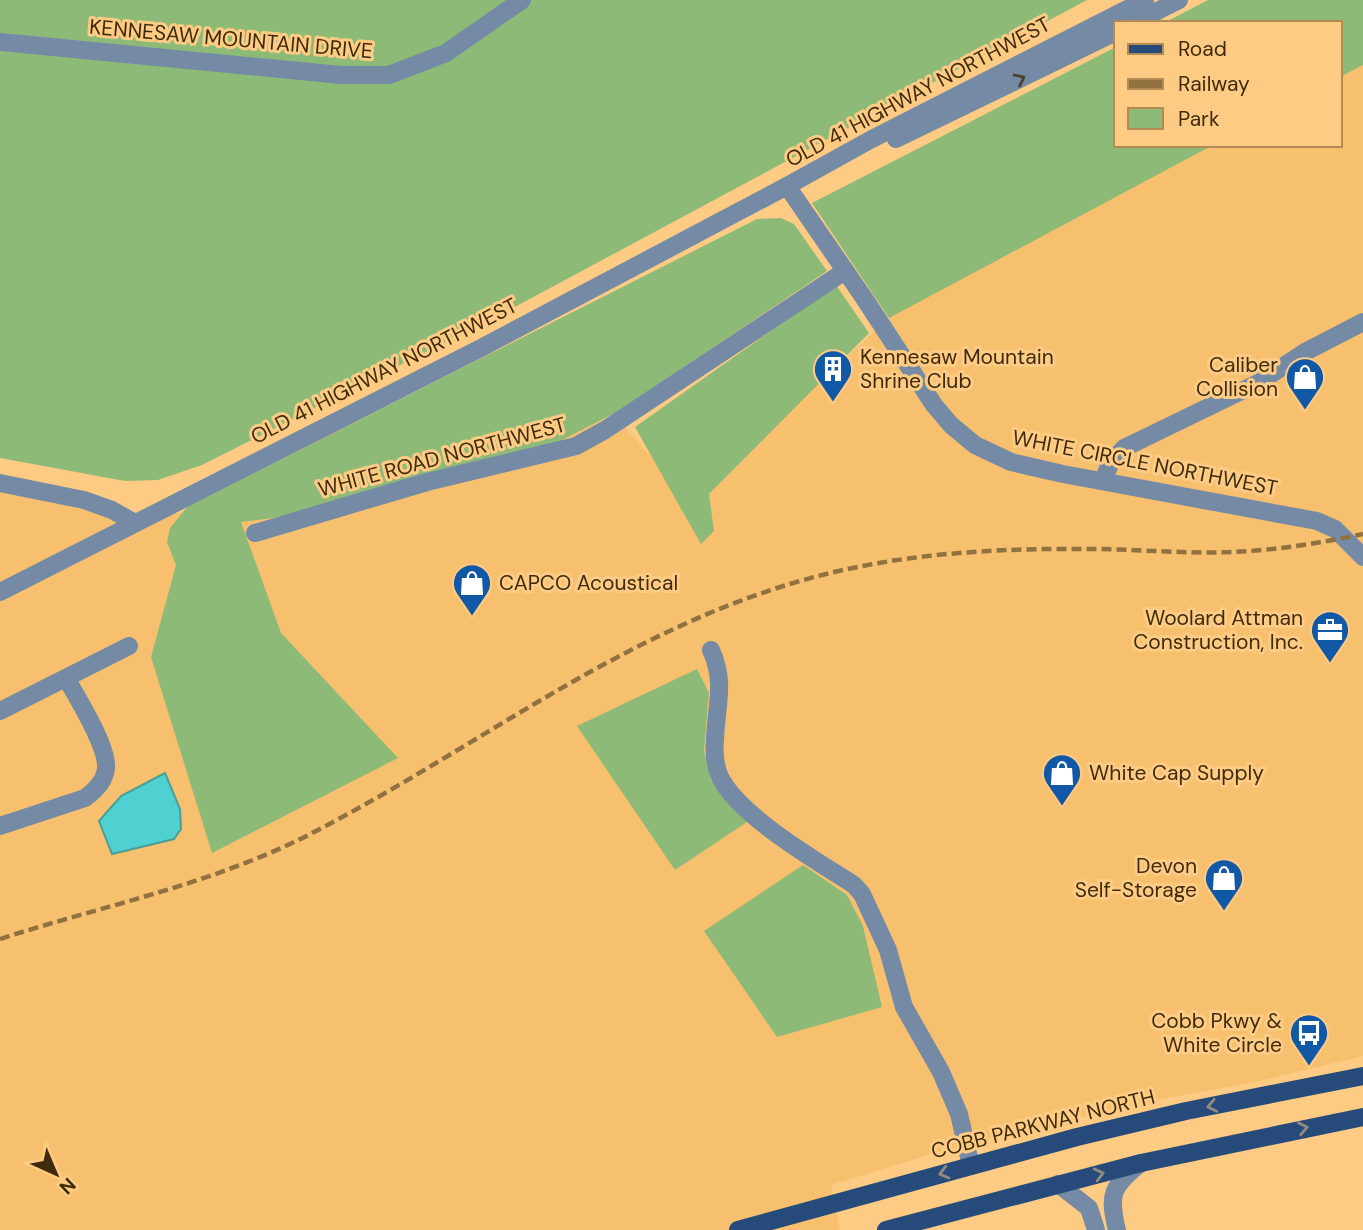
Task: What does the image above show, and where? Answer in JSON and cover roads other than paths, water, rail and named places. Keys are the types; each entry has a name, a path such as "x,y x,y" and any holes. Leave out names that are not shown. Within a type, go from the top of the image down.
{"main road":[{"name":"COBB PARKWAY NORTH","path":"738,1230 1186,1111 1363,1076"},
{"path":"886,1230 1141,1163 1363,1117"}],"street":[{"name":"KENNESAW MOUNTAIN DRIVE","path":"0,42 341,75 389,75 446,53 522,0"},
{"name":"OLD 41 HIGHWAY NORTHWEST","path":"1132,11 1145,0"},
{"name":"OLD 41 HIGHWAY NORTHWEST","path":"0,592 479,349 870,140 1132,11 1179,0"},
{"name":"OLD 41 HIGHWAY NORTHWEST","path":"787,186 925,126 1114,33"},
{"name":"WHITE CIRCLE NORTHWEST","path":"787,186 934,405 975,445 1011,462 1063,474 1326,524 1345,538 1363,557"},
{"name":"WHITE ROAD NORTHWEST","path":"255,533 427,482 576,446 606,430 845,271"},
{"path":"1103,480 1111,462 1125,448 1258,383 1305,352 1363,322"},
{"path":"0,483 84,500 105,507 135,523"},
{"path":"0,711 129,646"},
{"path":"711,650 716,661 721,693 715,739 715,760 720,776 740,801 769,827 854,885 862,894 888,950 904,1007 941,1072 959,1114 971,1166"},
{"path":"0,827 85,797 94,792 105,776 106,758 66,678"},
{"path":"1117,1230 1111,1203 1115,1191 1127,1174 1141,1163"},
{"path":"1058,1184 1089,1208 1096,1230"}],"water":[{"path":"165,773 180,809 181,829 174,839 112,854 99,821 121,796"}],"railway":[{"path":"0,939 161,892 279,849 376,798 611,660 735,603 800,581 871,564 942,554 1052,549 1233,552 1299,546 1363,534"}],"place":[{"name":"Kennesaw Mountain Shrine Club","path":"833,403"},
{"name":"Caliber Collision","path":"1305,411"},
{"name":"CAPCO Acoustical","path":"472,617"},
{"name":"Woolard Attman Construction, Inc.","path":"1330,664"},
{"name":"White Cap Supply","path":"1062,807"},
{"name":"Devon Self-Storage","path":"1224,912"},
{"name":"Cobb Pkwy & White Circle","path":"1309,1067"}]}
